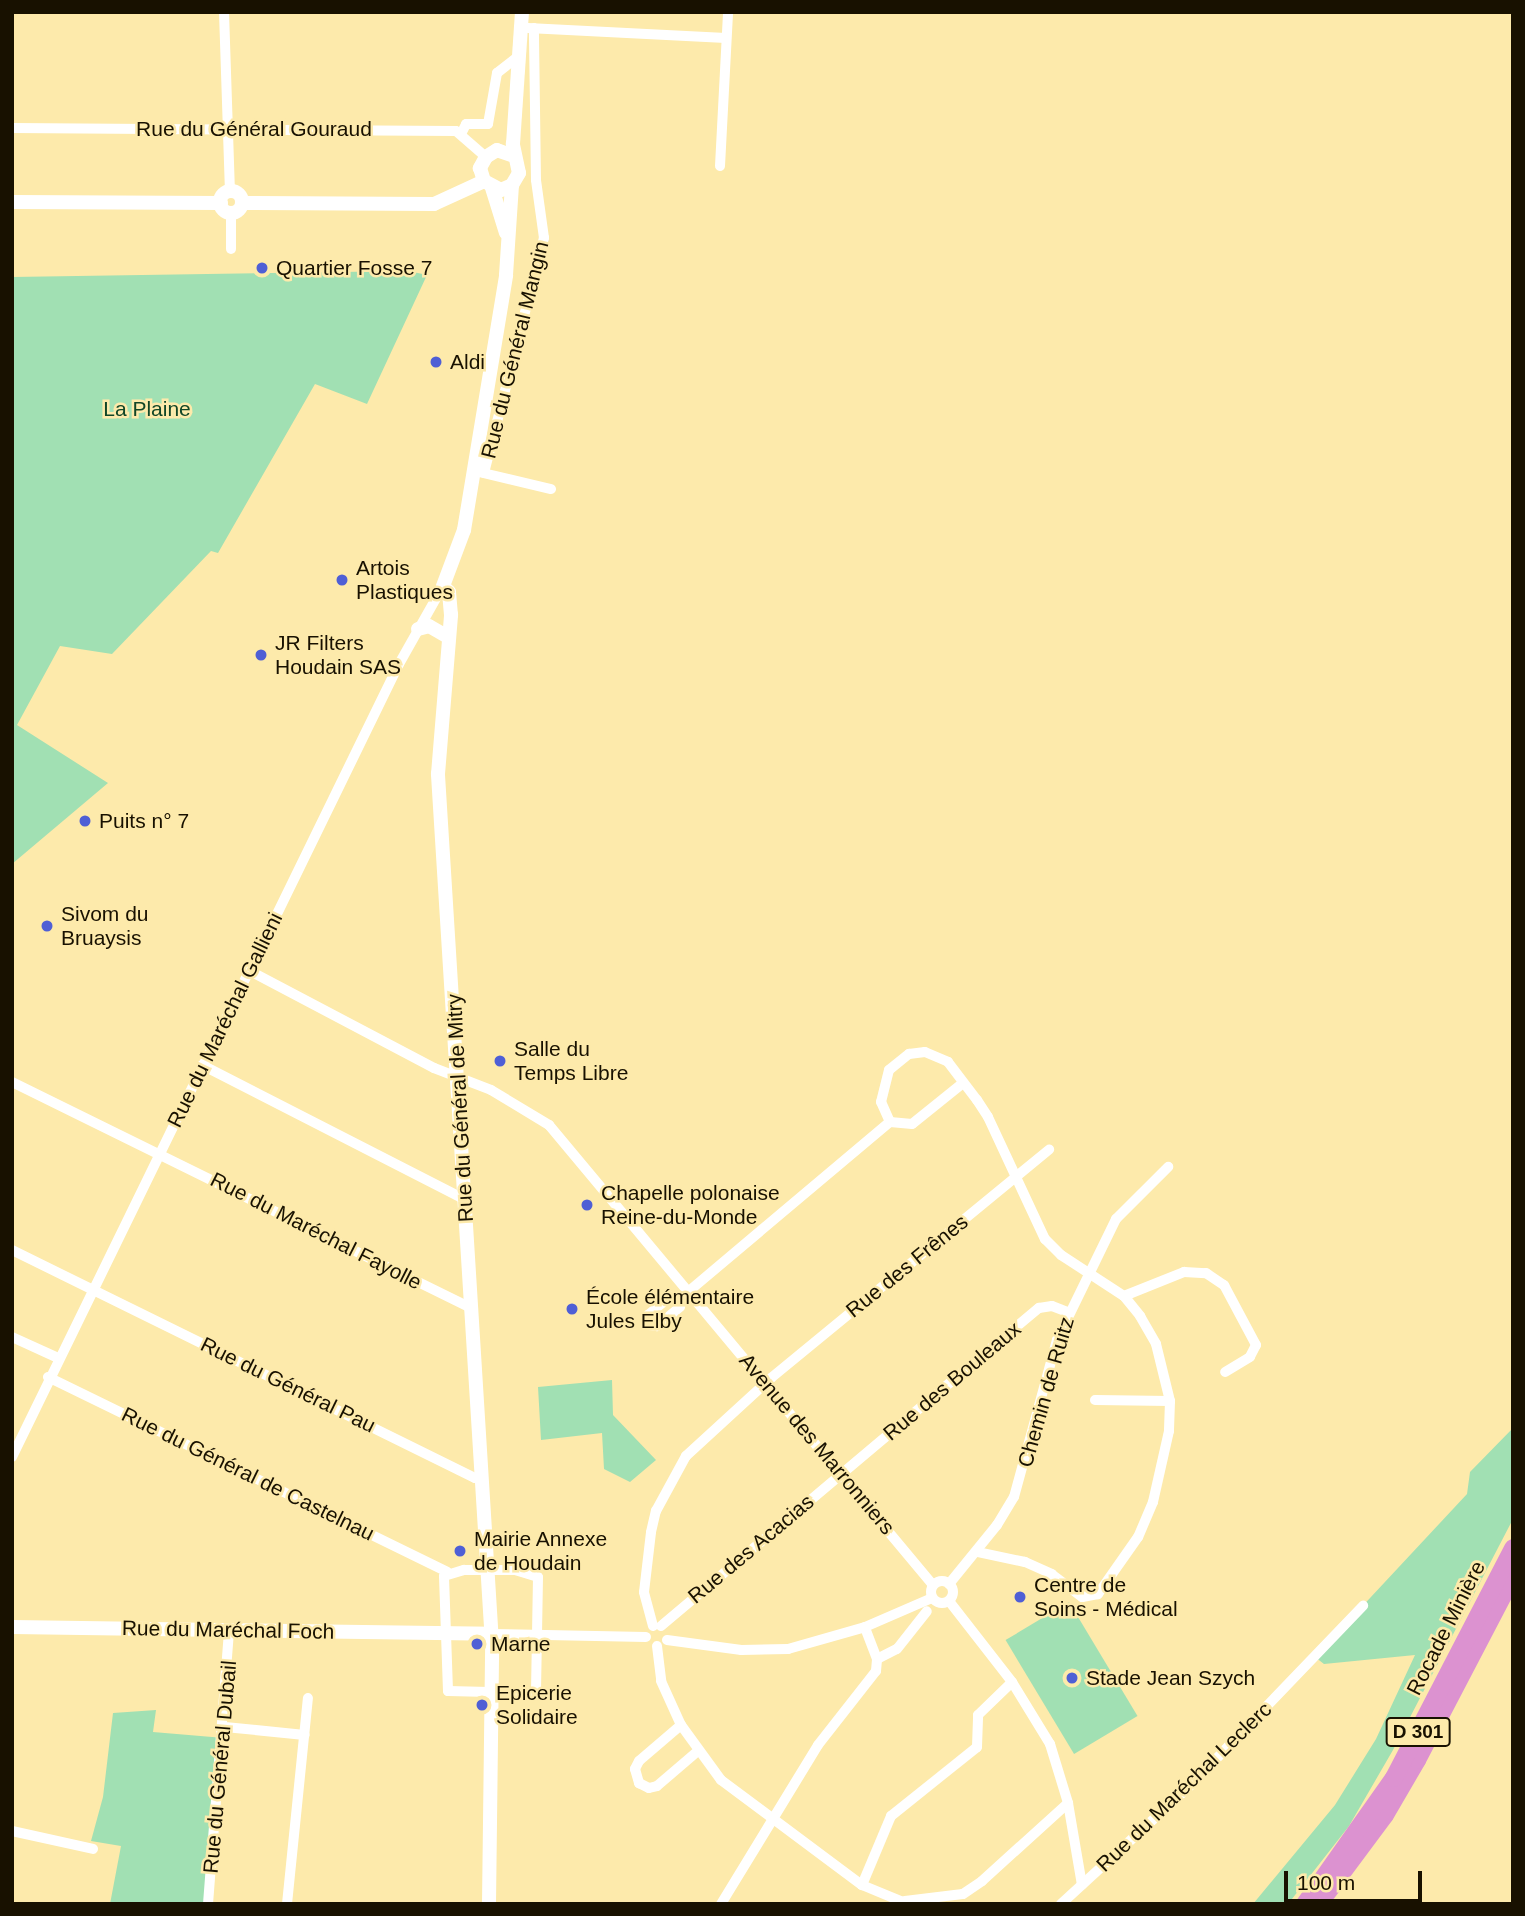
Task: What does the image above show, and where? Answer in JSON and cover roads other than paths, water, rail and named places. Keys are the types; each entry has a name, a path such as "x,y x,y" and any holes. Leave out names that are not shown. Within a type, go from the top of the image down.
{"highway":[{"name":"Rocade Minière","path":"1305,1904 1394,1778 1513,1548"},
{"name":"Rocade Minière","path":"1318,1904 1352,1863 1404,1782 1513,1576"}],"street":[{"path":"224,12 231,249"},
{"path":"488,185 480,168 492,153 517,88 520,55 527,28 522,12"},
{"path":"720,166 727,12"},
{"path":"527,28 726,38"},
{"name":"Rue du Général Mangin","path":"443,586 464,530 478,472 512,375 542,228 527,28"},
{"path":"520,55 497,73 488,124 466,124 461,134 492,153 536,166"},
{"name":"Rue du Général Mangin","path":"478,472 509,242 516,160 517,88"},
{"name":"Rue du Général Gouraud","path":"12,128 229,128 461,134"},
{"path":"12,202 231,206 434,204 488,185 512,185"},
{"name":"Rue du Général Mangin","path":"488,185 509,242"},
{"path":"478,472 551,489"},
{"name":"Rue du Maréchal Gallieni","path":"12,1457 48,1377 202,1065 418,629 443,586"},
{"name":"Rue du Général de Mitry","path":"443,586 450,601 438,774 460,1080 491,1633 493,1693 489,1904"},
{"path":"418,629 429,626 448,636"},
{"name":"Avenue des Marronniers","path":"250,971 460,1080 491,1090 549,1125 690,1290 933,1585"},
{"path":"890,1122 881,1102 882,1086 889,1070 909,1054 937,1055 963,1083 988,1117 1013,1179 1045,1239 1088,1273 1124,1296 1156,1344 1170,1401 1162,1465 1138,1537 1098,1594 1082,1597 1034,1566 976,1552"},
{"path":"202,1065 466,1200"},
{"name":"Rue du Maréchal Fayolle","path":"12,1082 473,1309"},
{"path":"676,1303 890,1122 912,1124 963,1083"},
{"name":"Rue des Frênes","path":"906,1902 862,1885 733,1791 681,1725 661,1681 662,1643 644,1581 656,1511 686,1456 766,1383 1049,1150"},
{"name":"Chemin de Ruitz","path":"949,1584 976,1552 1014,1497 1068,1312 1116,1219 1168,1167"},
{"name":"Rue du Général Pau","path":"12,1250 475,1478 483,1478"},
{"path":"1124,1296 1184,1272 1206,1273 1224,1285 1256,1345 1250,1357 1225,1372"},
{"name":"Rue des Bouleaux","path":"842,1474 1039,1308 1052,1306 1068,1312"},
{"path":"12,1337 58,1358"},
{"name":"Rue du Général de Castelnau","path":"48,1377 447,1572"},
{"path":"1095,1400 1170,1401"},
{"name":"Rue des Acacias","path":"646,1637 842,1474"},
{"path":"488,1570 531,1572 538,1577 536,1693 448,1691 444,1632 447,1572 488,1570"},
{"path":"949,1584 953,1593 949,1601 940,1604 932,1598 933,1585 949,1584"},
{"path":"491,1633 646,1637 662,1643 741,1650 788,1649 865,1627 932,1598"},
{"path":"949,1601 1012,1682 1050,1744 1068,1803 1082,1885"},
{"name":"Rue du Maréchal Leclerc","path":"1061,1904 1195,1781 1363,1606"},
{"path":"877,1660 891,1654 927,1611"},
{"name":"Rue du Maréchal Foch","path":"12,1627 491,1633"},
{"path":"721,1904 818,1745 872,1678 877,1660 865,1627"},
{"name":"Rue du Général Dubail","path":"208,1904 225,1727 229,1631"},
{"path":"862,1885 891,1816 977,1747 978,1715 1012,1682"},
{"path":"287,1904 308,1698"},
{"path":"681,1725 639,1761 635,1769 639,1783 649,1788 657,1786 699,1750"},
{"path":"225,1727 304,1735"},
{"path":"906,1902 963,1894 982,1881 1068,1803"},
{"path":"12,1831 93,1849"}],"place":[{"name":"Quartier Fosse 7","path":"262,268"},
{"name":"Aldi","path":"436,362"},
{"name":"Artois Plastiques","path":"342,580"},
{"name":"JR Filters Houdain SAS","path":"261,655"},
{"name":"Puits n° 7","path":"85,821"},
{"name":"Sivom du Bruaysis","path":"47,926"},
{"name":"Salle du Temps Libre","path":"500,1061"},
{"name":"Chapelle polonaise Reine-du-Monde","path":"587,1205"},
{"name":"École élémentaire Jules Elby","path":"572,1309"},
{"name":"Mairie Annexe de Houdain","path":"460,1551"},
{"name":"Centre de Soins - Médical","path":"1020,1597"},
{"name":"Marne","path":"477,1644"},
{"name":"Stade Jean Szych","path":"1072,1678"},
{"name":"Epicerie Solidaire","path":"482,1705"}],"park label":[{"name":"La Plaine","path":"147,409"}]}
